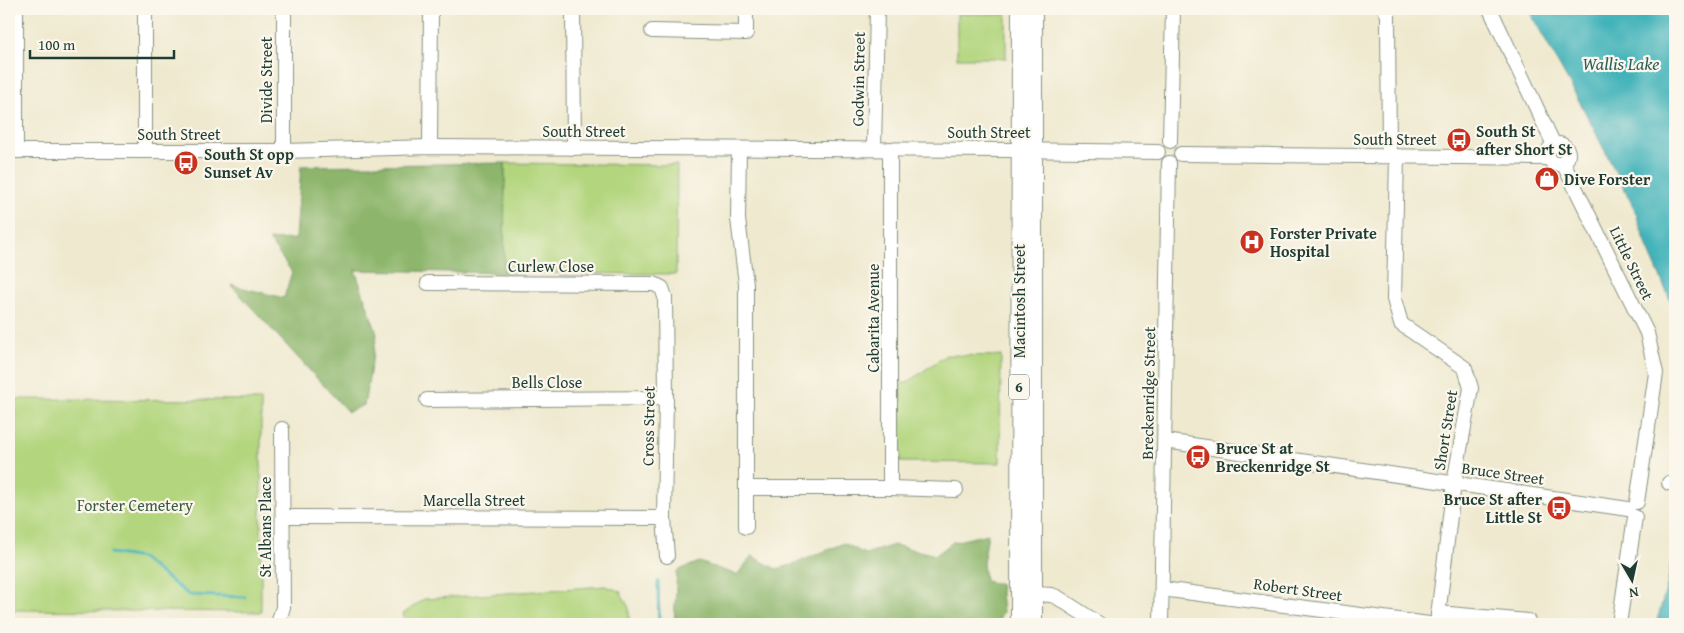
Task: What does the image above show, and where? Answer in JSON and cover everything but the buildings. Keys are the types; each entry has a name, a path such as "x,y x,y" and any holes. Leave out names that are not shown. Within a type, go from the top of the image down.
{"main road":[{"name":"Macintosh Street","path":"1019,624 1026,593 1026,150 1020,9"},
{"name":"Macintosh Street","path":"1026,150 1034,9"},
{"name":"Macintosh Street","path":"1026,593 1034,624"}],"street":[{"path":"12,151 16,9"},
{"path":"145,9 145,151"},
{"name":"Divide Street","path":"284,9 284,151"},
{"path":"430,148 431,9"},
{"path":"573,9 574,148"},
{"path":"652,31 746,33 746,9"},
{"name":"Godwin Street","path":"874,149 877,9"},
{"path":"1170,141 1173,9"},
{"name":"Short Street","path":"1385,9 1388,15 1393,156 1394,299 1401,324 1465,368 1471,388 1454,483 1435,621"},
{"path":"1490,9 1554,145"},
{"path":"1170,141 1179,145 1181,154 1177,161 1169,163 1162,160 1158,152 1162,144 1170,141"},
{"path":"1554,145 1560,145 1566,150 1567,158 1563,163 1555,164 1548,158 1549,149 1554,145"},
{"path":"739,148 738,219 746,284 746,527"},
{"name":"South Street","path":"12,151 739,148 1158,152"},
{"name":"Cabarita Avenue","path":"890,149 890,488"},
{"name":"South Street","path":"1181,154 1548,158"},
{"name":"Breckenridge Street","path":"1162,624 1169,163"},
{"name":"Little Street","path":"1563,163 1647,333 1656,373 1633,509 1619,624"},
{"name":"Curlew Close","path":"428,284 654,284 662,288 665,297"},
{"name":"Cross Street","path":"665,297 664,518 667,556"},
{"name":"Bells Close","path":"427,400 666,398"},
{"name":"St Albans Place","path":"278,624 283,607 282,429"},
{"name":"Bruce Street","path":"1165,441 1633,509"},
{"path":"746,488 956,490"},
{"name":"Marcella Street","path":"283,517 664,518"},
{"name":"Robert Street","path":"1162,588 1435,621 1528,621"},
{"path":"1026,593 1057,597 1099,624"}],"green space":[{"path":"957,14 1006,14 1006,58 957,58"},
{"path":"505,163 677,165 676,274 504,273"},
{"path":"505,163 504,273 355,270 377,334 364,405 348,412 231,285 284,298 292,272 269,240 296,239 301,166"},
{"path":"946,355 1001,356 1000,463 900,462 901,383 907,383"},
{"name":"Forster Cemetery","path":"9,399 261,400 261,612 9,610"},
{"path":"988,534 983,563 985,581 1000,584 1003,612 997,624 674,624 677,571 699,562 737,575 752,556 776,569 792,565 844,543 865,554 894,545 936,555 953,542"},
{"path":"605,586 620,591 629,608 629,622 619,624 406,624 403,614 424,599"}],"water":[{"name":"Wallis Lake","path":"1528,9 1664,9 1675,35 1675,311 1648,249 1634,208 1583,108"},
{"path":"1675,537 1675,624 1656,624 1668,582"}],"waterway":[{"path":"110,553 141,558 189,595 245,597"},
{"path":"658,582 659,624"}],"place":[{"name":"South St after Short St","path":"1459,140"},
{"name":"South St opp Sunset Av","path":"186,163"},
{"name":"Dive Forster","path":"1547,179"},
{"name":"Forster Private Hospital","path":"1252,242"},
{"name":"Bruce St at Breckenridge St","path":"1198,457"},
{"name":"Bruce St after Little St","path":"1559,508"}]}
